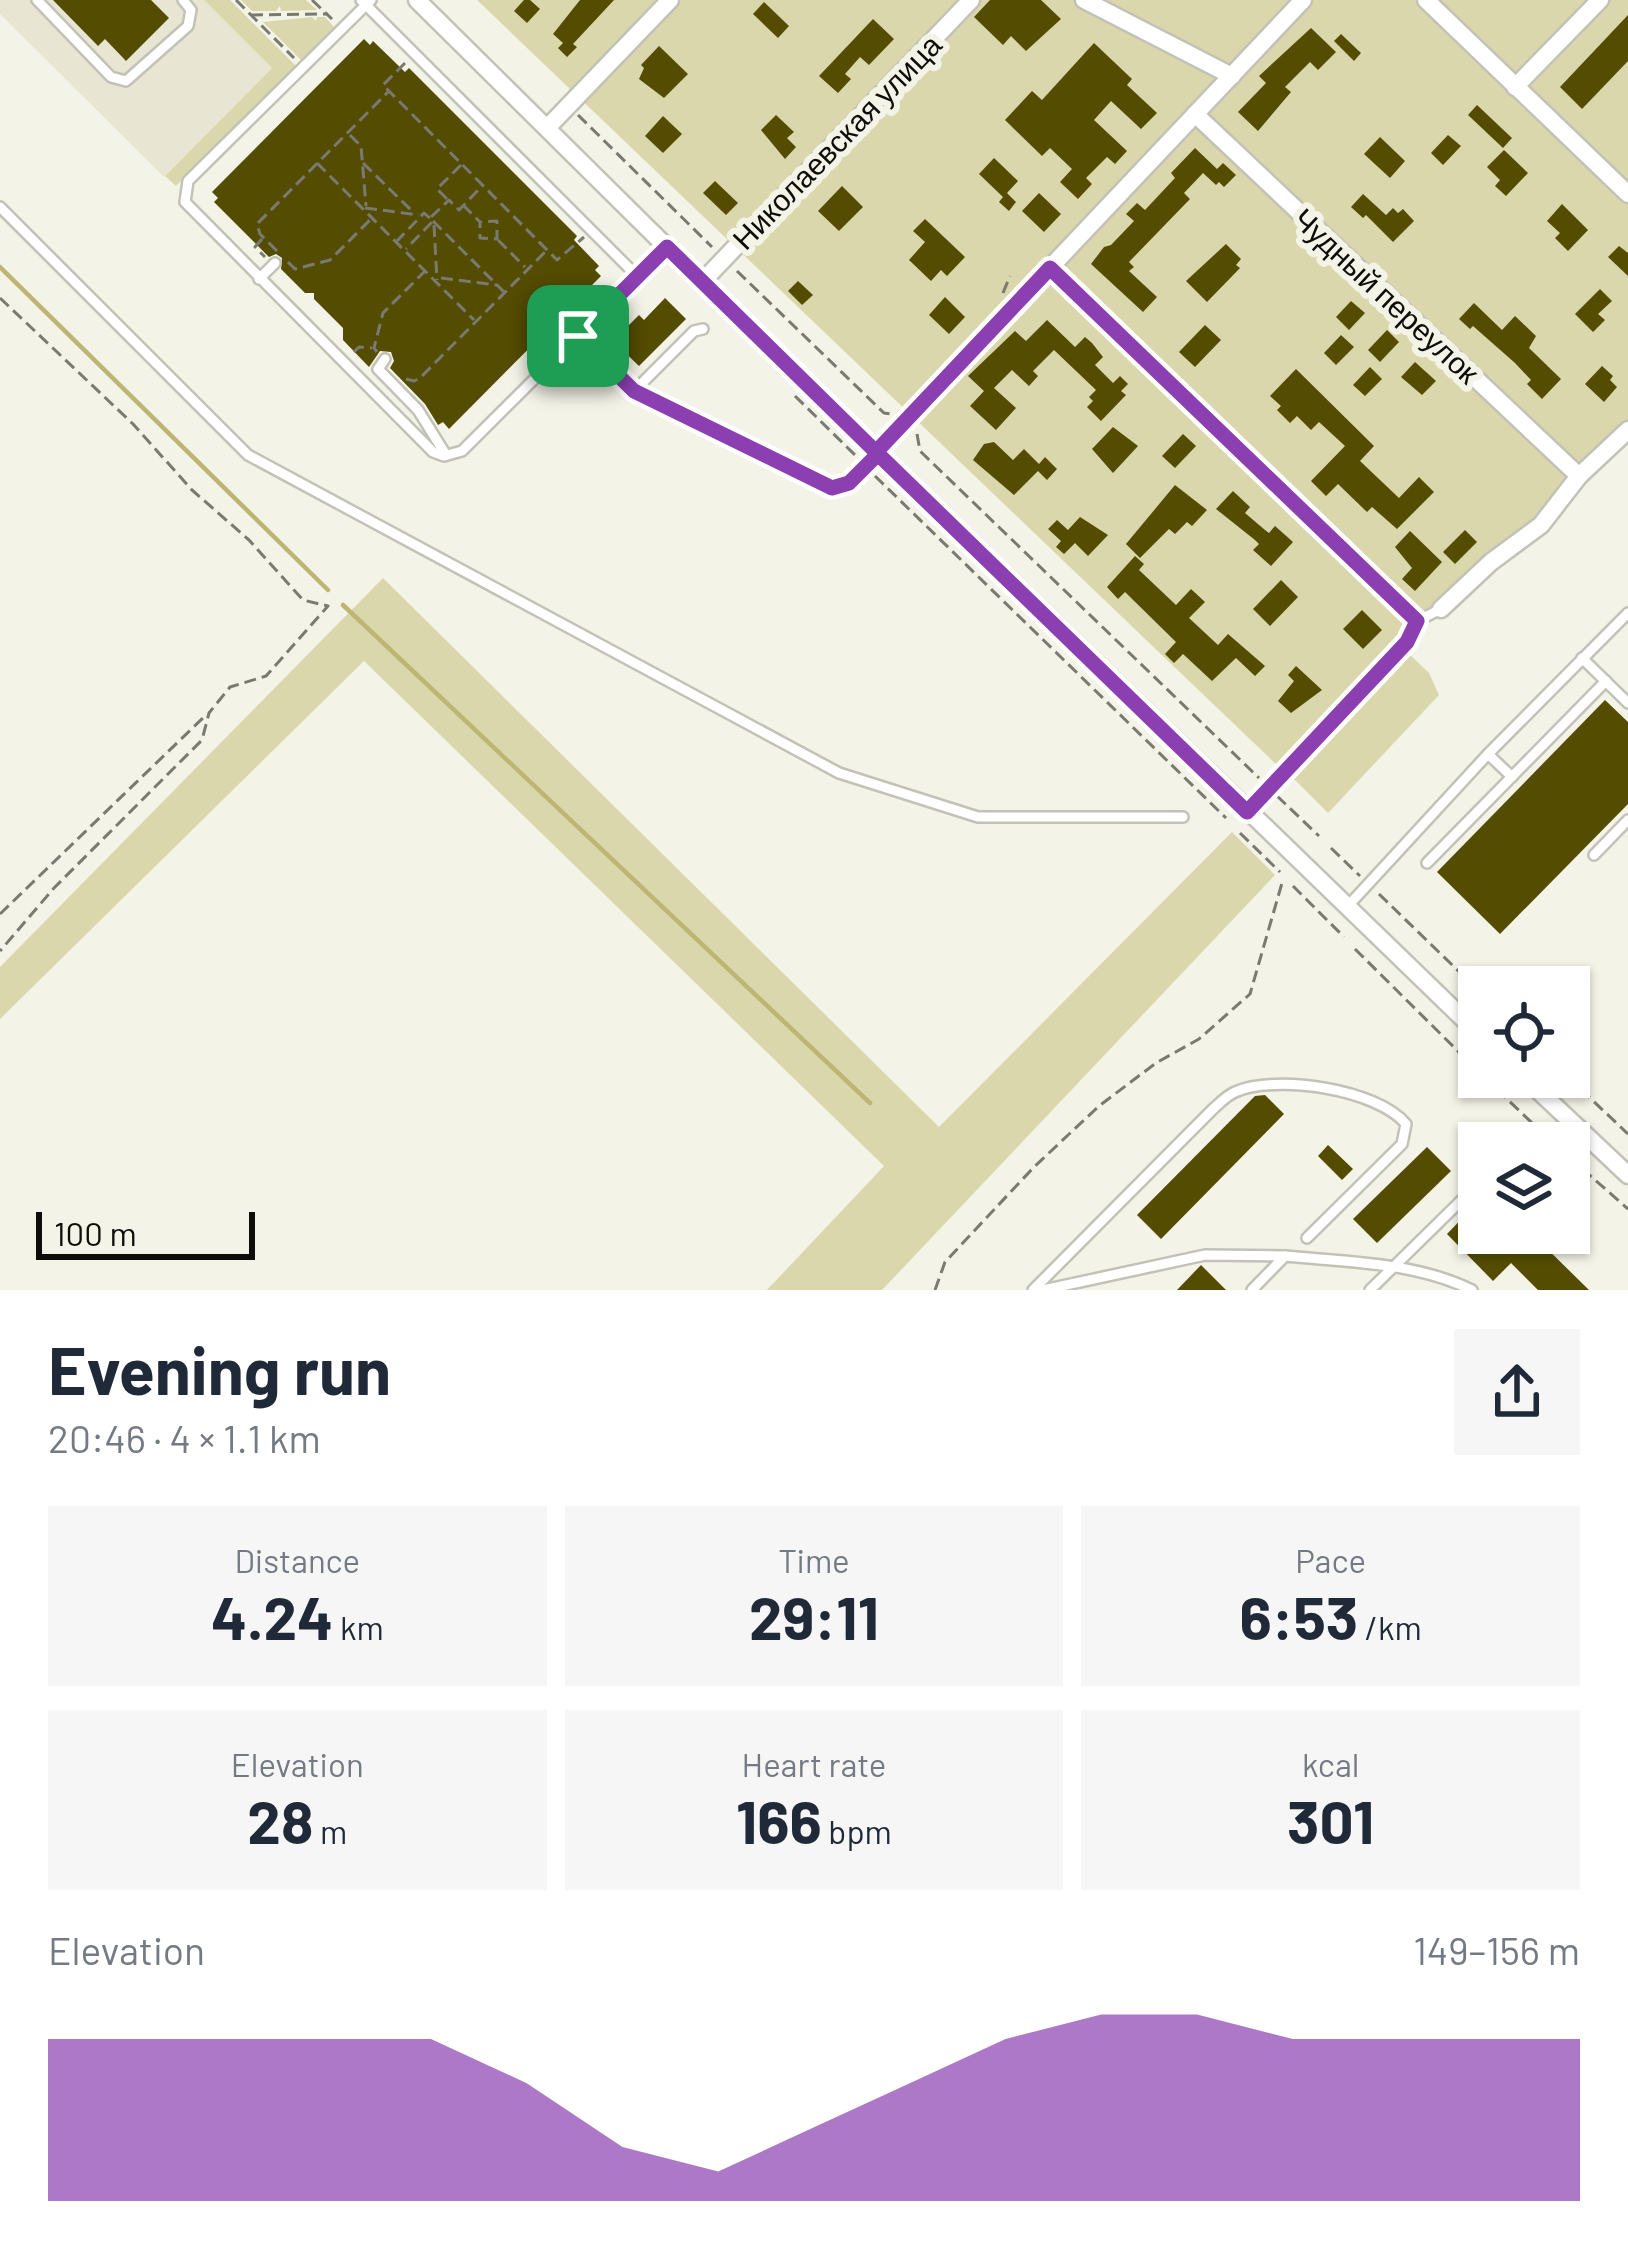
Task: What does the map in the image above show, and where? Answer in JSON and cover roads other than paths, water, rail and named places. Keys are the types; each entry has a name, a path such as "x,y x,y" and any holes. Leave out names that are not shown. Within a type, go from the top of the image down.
{"street":[{"path":"417,0 1458,1014"},
{"path":"547,128 670,0"},
{"name":"Николаевская улица","path":"702,282 970,0"},
{"path":"1084,0 1232,76"},
{"path":"877,453 1303,0"},
{"path":"1426,0 1628,194"},
{"path":"1515,87 1600,0"},
{"name":"Чудный переулок","path":"1195,114 1579,476"},
{"path":"1050,268 1417,621"},
{"path":"1441,609 1491,562 1541,526 1579,476 1628,430"},
{"path":"1547,1098 1628,1174"}],"lane":[{"path":"37,0 111,77 126,81 188,26 191,10 183,0"},
{"path":"638,276 366,2 188,182 185,191 189,210 433,452 446,455 462,451 578,336 638,276 667,247"},
{"path":"0,207 248,455 839,773 978,817 1184,817"},
{"path":"259,279 270,260"},
{"path":"634,391 694,331 703,329"},
{"path":"578,336 634,391 832,488 849,483 877,453"},
{"path":"385,359 378,369 418,410 446,455"},
{"path":"363,383 374,372"},
{"path":"1247,812 1407,642 1417,621 1441,609"},
{"path":"1347,907 1488,754 1628,613"},
{"path":"1582,658 1628,703"},
{"path":"1427,863 1606,681"},
{"path":"1488,754 1512,777"},
{"path":"1594,855 1628,820"},
{"path":"1033,1290 1213,1109 1238,1090 1264,1084 1327,1088 1360,1096 1406,1124 1402,1144 1307,1238"},
{"path":"1370,1290 1458,1204"},
{"path":"1043,1290 1205,1255 1285,1256 1393,1267 1445,1277 1472,1290"},
{"path":"1252,1290 1285,1256"}],"waterway":[{"path":"0,267 328,590"},
{"path":"343,605 870,1103"}]}
